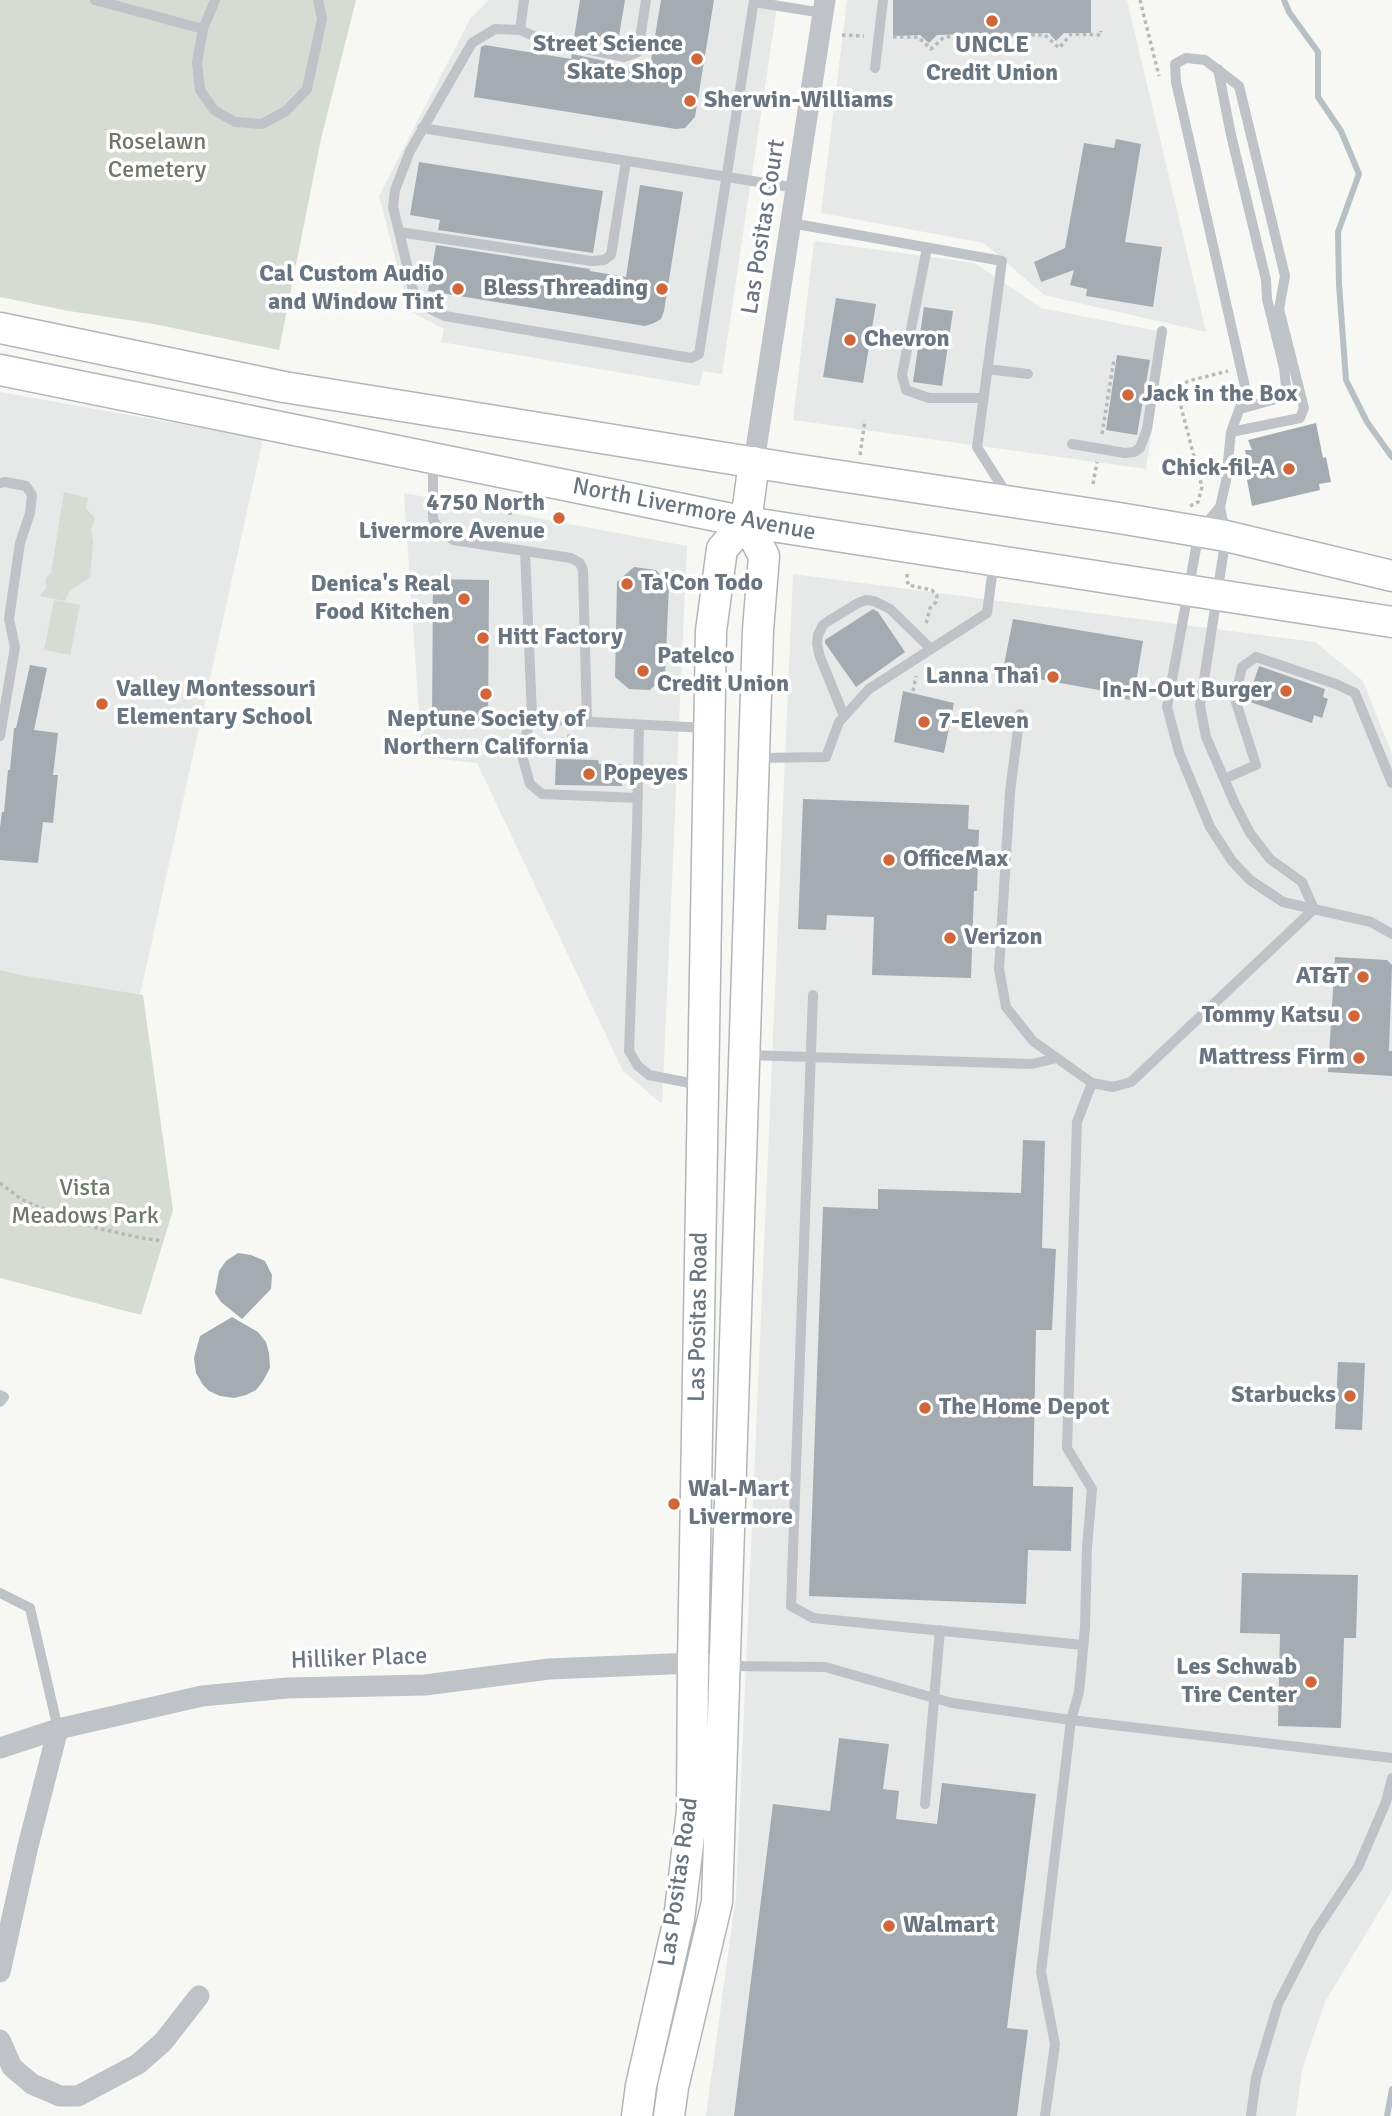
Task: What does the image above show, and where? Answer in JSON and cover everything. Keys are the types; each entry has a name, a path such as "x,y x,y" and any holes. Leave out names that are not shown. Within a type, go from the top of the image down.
{"main road":[{"path":"0,328 284,387 754,462 1012,501 1203,526 1389,575"},
{"name":"North Livermore Avenue","path":"0,370 746,522 1392,622"},
{"path":"746,522 754,462"},
{"name":"Las Positas Road","path":"637,2116 679,1919 692,1811 710,631 722,549 746,522 765,556 758,630 717,1902 673,2087 670,2116"}],"street":[{"name":"Las Positas Court","path":"754,462 824,7"},
{"name":"Hilliker Place","path":"0,1748 58,1729 202,1696 287,1688 425,1685 549,1669 693,1663 725,1666"},
{"path":"0,1972 58,1729"},
{"path":"2,2048 12,2067 32,2084 60,2096 78,2096 138,2064 163,2042 199,1996"}],"lane":[{"path":"95,0 202,29"},
{"path":"215,0 202,29 197,62 200,90 214,110 235,122 262,124 286,111 307,89 322,19 318,0"},
{"path":"520,30 524,0"},
{"path":"646,0 638,52 624,57 543,40 520,30 495,29 472,43 422,128 395,190 393,207 415,298 424,306 445,316 691,358 699,354 754,1 824,7"},
{"path":"875,68 883,0"},
{"path":"1231,432 1300,418 1304,408 1279,309 1285,276 1239,86 1205,60 1186,58 1175,64 1176,82 1246,391 1231,432 1226,481 1220,507 1203,526 1206,658 1200,706 1206,737 1250,833 1270,859 1302,882 1314,909"},
{"path":"1218,69 1266,280 1267,299 1284,368 1287,396 1240,409"},
{"path":"422,128 796,188"},
{"path":"399,232 592,261 604,260 611,255 626,161"},
{"path":"791,223 1002,261 977,447 1012,501"},
{"path":"927,248 902,375 906,390 929,398 984,398"},
{"path":"1073,444 1125,453 1140,448 1144,440 1162,331"},
{"path":"987,369 1028,374"},
{"path":"433,459 433,519 453,540 572,558 580,563 583,570 587,722"},
{"path":"0,483 26,486 32,495 5,619 15,646 0,736"},
{"path":"1220,507 1203,526 1203,593 1167,707 1179,752 1210,827 1233,861 1250,880 1283,902 1371,922 1392,934"},
{"path":"525,551 532,715 521,752 530,784 542,794 638,798"},
{"path":"754,758 826,757 839,722 869,689 987,612 994,561"},
{"path":"844,716 817,644 823,625 858,603 874,601 890,609 931,649"},
{"path":"1224,779 1256,765 1235,699 1242,667 1256,657 1355,693 1392,783"},
{"path":"532,715 535,719 709,728"},
{"path":"1020,715 1010,792 999,969 1006,1007 1033,1041 1091,1083 1113,1087 1132,1082 1314,909"},
{"path":"639,724 629,1051 638,1066 649,1075 703,1086"},
{"path":"813,995 791,1606 813,1618 1083,1645"},
{"path":"745,1055 1032,1064 1057,1058"},
{"path":"1045,2116 1055,2044 1041,1972 1071,1720 1079,1692 1092,1489 1068,1448 1077,1122 1091,1083"},
{"path":"0,1395 4,1397 0,1402"},
{"path":"0,1593 30,1608 58,1729"},
{"path":"925,1804 940,1630"},
{"path":"725,1666 825,1667 952,1703 1071,1720 1392,1758"},
{"path":"1251,2116 1256,2078 1278,2004 1315,1932 1358,1867 1386,1802 1392,1778"}],"path":[{"path":"1140,0 1161,83"},
{"path":"885,37 918,37 931,49 944,37 975,36 992,52 1009,35 1045,35 1059,48 1071,34 1101,35 1101,31"},
{"path":"842,35 875,36"},
{"path":"1093,484 1114,359"},
{"path":"1203,526 1198,502 1202,487 1179,398 1183,385 1188,382 1231,370"},
{"path":"860,455 865,420"},
{"path":"509,515 510,509"},
{"path":"665,679 675,690 690,674"},
{"path":"0,1183 21,1199 57,1215 97,1228 163,1241"}],"shaded area":[{"path":"489,0 778,0 722,374 703,371 699,386 441,342 444,329 409,311 379,196 470,19"},
{"path":"847,0 1127,0 1206,332 1044,295 984,243 821,213"},
{"path":"814,241 975,263 1041,308 1167,333 1146,469 793,420"},
{"name":"Valley Montessouri Elementary School","path":"0,392 263,439 138,1004 0,970"},
{"path":"404,493 687,546 662,1104 623,1071 477,763 422,757"},
{"path":"793,574 1315,642 1363,681 1392,754 1392,1890 1325,2002 1302,2070 1296,2116 706,2116 736,1896"}],"green space":[{"name":"Roselawn Cemetery","path":"0,0 356,0 321,139 279,350 154,324 0,297"},
{"path":"64,492 88,498 86,509 95,518 91,529 93,542 90,578 70,590 65,601 40,596 46,588 46,578 51,573"},
{"path":"54,600 80,605 70,655 44,650"},
{"name":"Vista Meadows Park","path":"0,970 143,995 173,1210 141,1315 0,1278"}],"building":[{"path":"580,0 625,0 617,48 574,38"},
{"path":"661,0 714,0 695,117 685,128 676,129 474,97 481,47 485,45 571,59 572,54 615,63 614,66 649,72"},
{"name":"UNCLE Credit Union","path":"893,0 1091,0 1091,33 1064,33 1056,41 1049,33 1008,34 992,50 976,34 937,35 929,43 920,35 893,36"},
{"path":"1116,139 1141,144 1125,242 1162,247 1153,307 1086,296 1087,289 1070,285 1074,270 1041,282 1034,262 1065,248 1084,143 1114,148"},
{"path":"419,162 603,191 593,253 438,230 440,220 410,215"},
{"path":"640,185 683,192 664,311 661,319 654,323 645,326 428,291 436,245 626,277"},
{"name":"Chevron","path":"836,298 876,304 863,383 823,377"},
{"name":"Chevron","path":"924,307 953,311 942,386 913,382"},
{"name":"Jack in the Box","path":"1117,355 1150,360 1137,435 1106,430"},
{"name":"Chick-fil-A","path":"1316,423 1331,482 1319,484 1320,490 1252,506 1247,480 1251,479 1245,450 1252,450 1248,440"},
{"path":"634,567 656,570 669,585 665,676 650,690 629,689 615,677 617,582"},
{"path":"433,579 489,580 488,726 432,725"},
{"name":"7-Eleven","path":"873,609 878,612 905,652 856,687 825,640"},
{"path":"1013,619 1143,641 1133,700 1109,697 1110,692 1027,677 1025,684 1001,680"},
{"path":"30,665 47,668 34,730 58,733 53,775 58,775 53,823 43,822 38,863 0,860 0,828 14,728"},
{"name":"In-N-Out Burger","path":"1259,666 1325,689 1323,697 1328,699 1322,718 1314,715 1312,723 1247,701"},
{"name":"7-Eleven","path":"903,691 954,703 944,753 894,742"},
{"name":"Popeyes","path":"556,759 598,760 599,764 623,764 622,786 555,785"},
{"name":"OfficeMax","path":"803,799 969,805 968,829 979,830 971,978 872,975 874,917 827,915 826,930 798,929"},
{"path":"1335,957 1387,960 1392,965 1389,1051 1392,1051 1392,1076 1328,1072"},
{"name":"The Home Depot","path":"1023,1140 1045,1141 1042,1248 1056,1249 1052,1330 1036,1330 1033,1486 1073,1487 1071,1551 1028,1550 1026,1604 809,1596 823,1207 878,1209 878,1189 1021,1193"},
{"path":"238,1253 265,1261 272,1275 271,1289 242,1319 221,1302 215,1293 219,1271 226,1261"},
{"path":"232,1317 258,1332 266,1342 270,1368 256,1390 234,1398 220,1396 203,1385 196,1373 194,1358 200,1336"},
{"name":"Starbucks","path":"1338,1362 1365,1363 1362,1430 1335,1429"},
{"name":"Les Schwab Tire Center","path":"1242,1573 1358,1575 1356,1638 1344,1638 1341,1728 1278,1726 1280,1634 1240,1633"},
{"name":"Walmart","path":"839,1738 889,1744 883,1789 899,1791 896,1819 937,1824 942,1783 1036,1794 1007,2028 1028,2030 1017,2116 734,2116 773,1804 830,1811"}],"waterway":[{"path":"1284,0 1289,12 1318,52 1318,97 1341,131 1359,174 1338,232 1346,380 1367,422 1392,457"},
{"path":"1387,2116 1392,2089"}],"place":[{"name":"UNCLE Credit Union","path":"992,21"},
{"name":"Street Science Skate Shop","path":"697,59"},
{"name":"Sherwin-Williams","path":"690,101"},
{"name":"Cal Custom Audio and Window Tint","path":"458,289"},
{"name":"Bless Threading","path":"662,289"},
{"name":"Chevron","path":"850,340"},
{"name":"Jack in the Box","path":"1128,395"},
{"name":"Chick-fil-A","path":"1289,469"},
{"name":"4750 North Livermore Avenue","path":"559,518"},
{"name":"Ta'Con Todo","path":"627,584"},
{"name":"Denica's Real Food Kitchen","path":"464,599"},
{"name":"Hitt Factory","path":"483,638"},
{"name":"Patelco Credit Union","path":"643,671"},
{"name":"Lanna Thai","path":"1053,677"},
{"name":"In-N-Out Burger","path":"1286,691"},
{"name":"Neptune Society of Northern California","path":"486,694"},
{"name":"Valley Montessouri Elementary School","path":"102,704"},
{"name":"7-Eleven","path":"924,722"},
{"name":"Popeyes","path":"589,774"},
{"name":"OfficeMax","path":"889,860"},
{"name":"Verizon","path":"950,938"},
{"name":"AT&T","path":"1363,977"},
{"name":"Tommy Katsu","path":"1354,1016"},
{"name":"Mattress Firm","path":"1359,1058"},
{"name":"Starbucks","path":"1350,1396"},
{"name":"The Home Depot","path":"925,1408"},
{"name":"Wal-Mart Livermore","path":"674,1504"},
{"name":"Les Schwab Tire Center","path":"1311,1682"},
{"name":"Walmart","path":"889,1926"}]}
